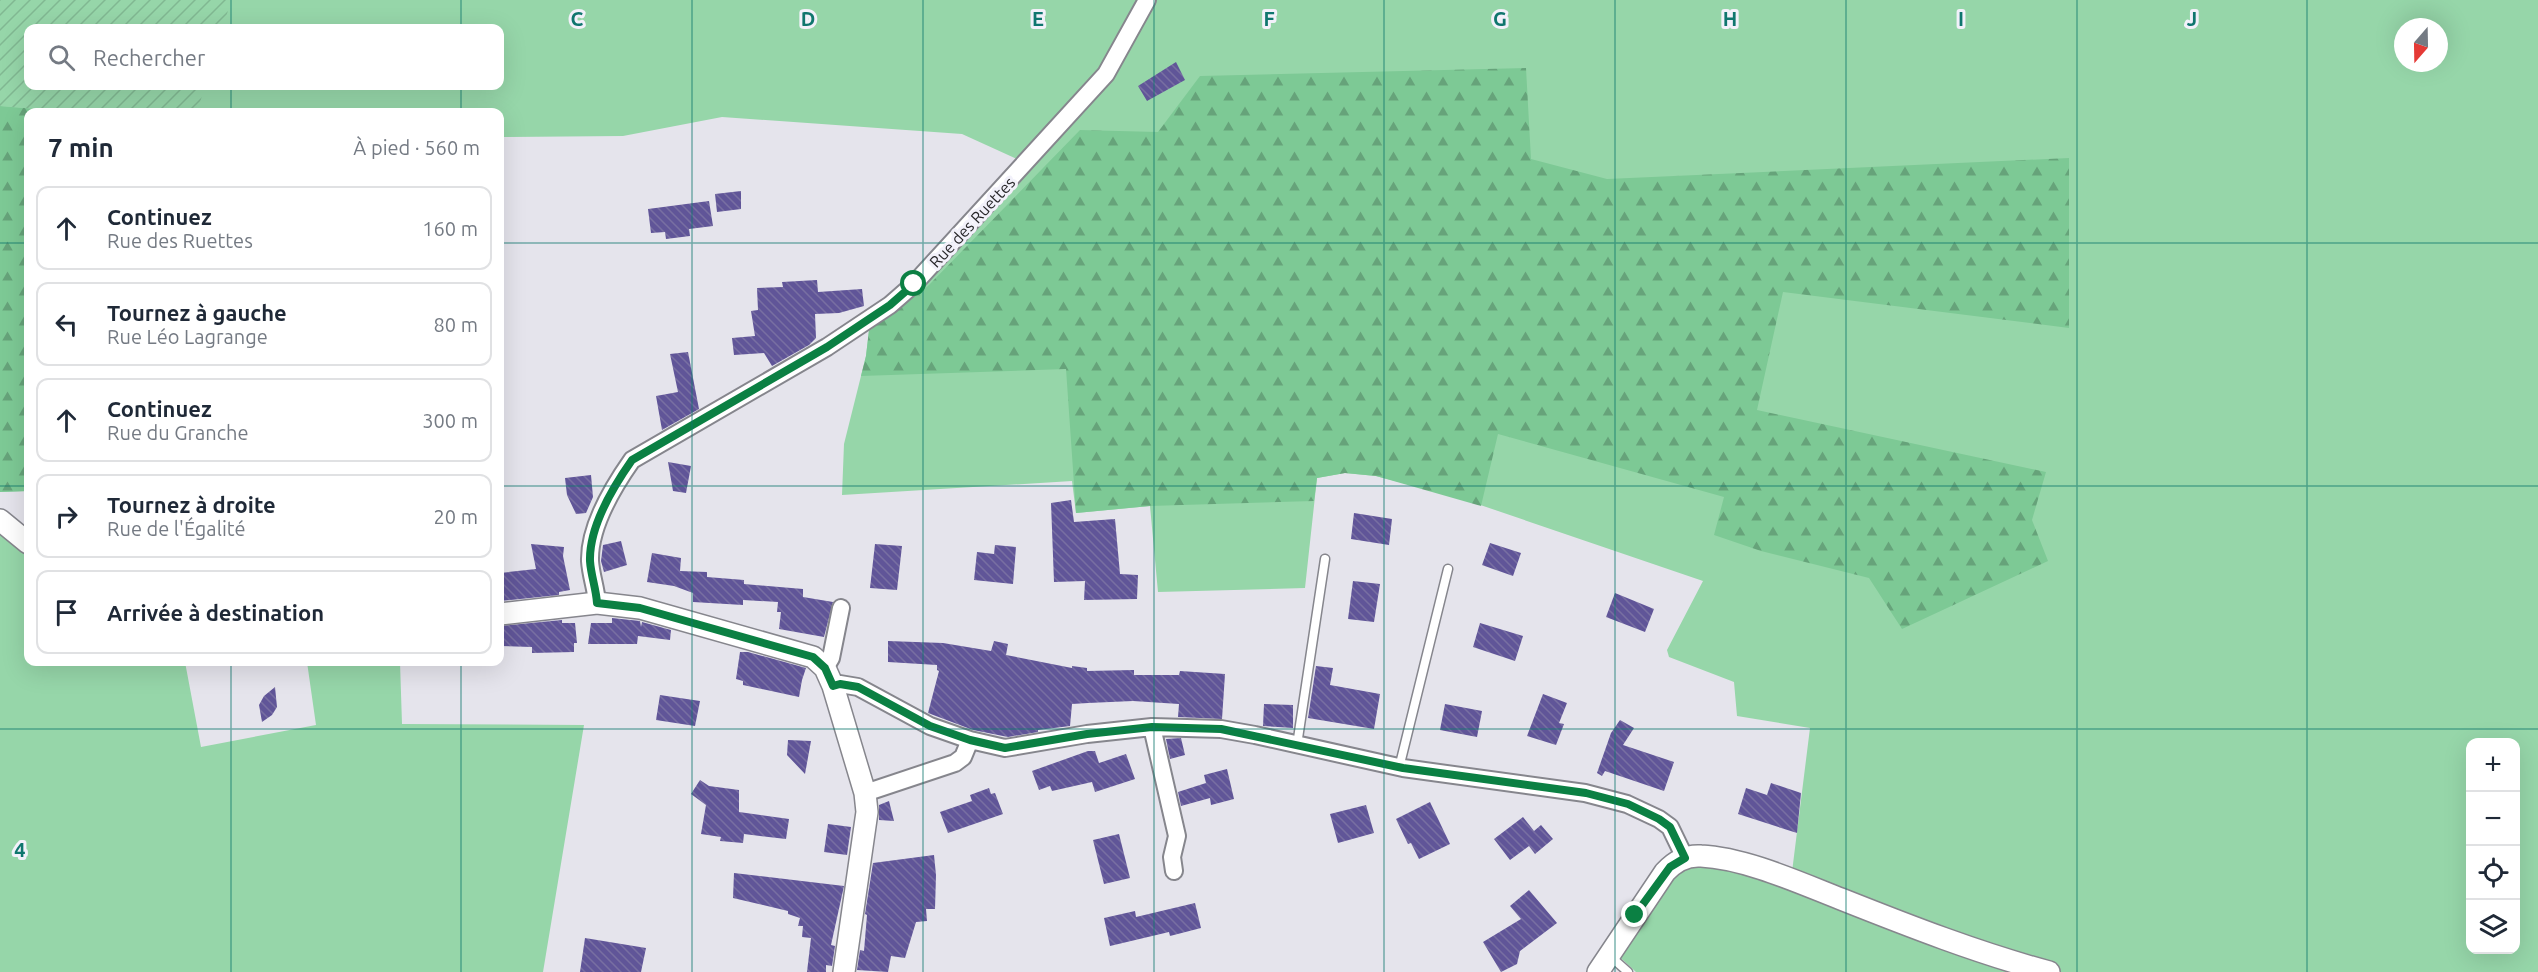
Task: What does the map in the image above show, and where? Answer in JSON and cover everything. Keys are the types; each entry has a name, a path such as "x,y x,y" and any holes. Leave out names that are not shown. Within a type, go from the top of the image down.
{"street":[{"name":"Rue des Ruettes","path":"597,603 591,574 591,550 612,488 632,460 827,347 883,310 914,284 1106,74 1147,0"},
{"path":"0,520 24,540"},
{"path":"504,614 597,603 640,608 686,620 813,657 829,677 840,684 858,687 930,726 970,740 1012,748 1087,734 1152,727 1221,729 1399,768 1586,793 1628,804 1670,827 1685,858"},
{"path":"841,608 829,677 865,793 867,812 844,972"},
{"path":"1152,727 1178,836 1172,857 1174,871"},
{"path":"865,793 955,763 963,757 970,740"},
{"path":"1604,964 1665,872 1685,858 1699,856 1718,858 1766,871 1935,936 2049,972"}],"lane":[{"path":"1297,745 1325,558"},
{"path":"1399,768 1448,569"},
{"path":"1604,964 1628,972"}],"green space":[{"path":"0,0 2538,0 2538,972 1636,972 1613,951 1685,858 1791,880 1810,728 1737,716 1734,682 1669,657 1667,650 1703,581 1457,497 1376,476 1345,473 1317,478 1305,588 1158,592 1150,506 1076,513 1072,481 842,495 844,444 866,356 870,320 1026,163 962,134 722,117 623,136 504,137 504,108 24,108 24,491 0,492"},
{"path":"0,0 231,0 224,24 24,24 24,90 204,90 198,108 0,106"},
{"path":"1526,68 1531,159 1607,179 2069,158 2069,328 1783,292 1757,410 2046,472 2032,520 2048,561 1902,629 1869,578 1761,551 1714,535 1724,497 1498,434 1481,506 1376,476 1345,473 1317,478 1314,501 1150,506 1076,513 1066,369 861,376 869,331 928,286 1080,130 1158,132 1200,76"},
{"path":"0,106 24,108 24,491 0,492"},
{"path":"0,520 24,540 24,666 186,666 201,747 316,725 308,666 400,666 402,724 584,725 543,972 0,972"}],"building":[{"path":"1176,62 1185,80 1147,101 1138,86"},
{"path":"741,191 741,209 717,212 715,194"},
{"path":"709,201 713,226 689,229 690,236 666,239 665,232 651,233 648,209"},
{"path":"817,280 818,292 862,289 864,306 839,313 815,314 816,338 809,345 772,366 764,353 734,355 732,338 755,336 751,311 758,310 757,288 783,287 782,282"},
{"path":"688,352 699,409 662,430 656,396 678,392 670,354"},
{"path":"668,462 691,466 686,493 673,491"},
{"path":"591,475 593,497 586,513 576,514 567,495 565,478"},
{"path":"1071,500 1074,522 1115,519 1120,574 1138,575 1137,599 1084,600 1085,581 1054,582 1051,503"},
{"path":"1354,513 1392,519 1389,545 1351,539"},
{"path":"621,541 627,565 604,572 601,561 603,545"},
{"path":"1490,543 1521,553 1513,576 1482,565"},
{"path":"531,544 564,547 563,556 570,590 559,592 559,595 504,601 504,573 536,569"},
{"path":"875,544 902,546 897,590 870,588"},
{"path":"995,545 1016,547 1013,584 974,580 977,552 994,554"},
{"path":"652,553 681,558 680,571 707,572 707,577 744,580 744,584 803,589 803,597 833,602 824,637 779,629 781,612 777,612 778,602 743,600 743,605 693,602 693,593 674,586 647,582"},
{"path":"1353,581 1380,584 1374,622 1348,619"},
{"path":"1615,593 1654,609 1645,632 1606,617"},
{"path":"612,618 640,621 641,627 642,622 671,630 670,640 638,636 637,644 588,644 591,623 612,623"},
{"path":"562,620 562,623 575,623 577,643 574,643 574,652 532,653 532,647 504,646 504,626"},
{"path":"1480,623 1523,636 1515,661 1473,647"},
{"path":"888,641 943,643 991,651 994,641 1008,644 1006,655 1072,668 1072,666 1087,668 1087,671 1134,670 1134,675 1179,675 1180,671 1225,674 1222,719 1178,717 1179,704 1133,701 1072,704 1070,726 1038,730 1038,732 1008,737 973,730 928,713 939,671 937,665 888,662"},
{"path":"740,652 748,652 806,668 799,697 743,685 743,681 736,679"},
{"path":"1316,666 1333,668 1330,685 1380,694 1374,729 1308,718"},
{"path":"275,687 277,707 272,715 262,722 259,705 264,696"},
{"path":"1543,694 1567,703 1559,723 1564,724 1556,745 1527,736"},
{"path":"660,695 700,701 695,726 656,720"},
{"path":"1264,704 1293,705 1293,728 1263,726"},
{"path":"1445,704 1482,711 1477,737 1440,730"},
{"path":"1620,720 1634,728 1623,745 1674,762 1664,791 1605,771 1602,776 1597,773 1611,733"},
{"path":"1181,738 1185,755 1170,759 1166,739"},
{"path":"788,740 811,741 805,774 787,755"},
{"path":"1088,751 1095,751 1099,763 1126,754 1135,779 1095,792 1092,782 1052,791 1050,786 1039,790 1032,771"},
{"path":"1227,769 1234,799 1211,805 1210,798 1181,806 1178,792 1206,783 1204,775"},
{"path":"700,780 709,786 739,790 739,812 789,819 786,839 744,834 743,843 720,841 721,837 701,834 706,805 691,794"},
{"path":"1771,783 1801,793 1797,833 1738,814 1746,788 1767,795"},
{"path":"989,788 991,794 995,793 1003,814 948,833 940,812 972,801 970,795"},
{"path":"889,801 894,821 879,820 879,805"},
{"path":"1430,802 1450,844 1419,859 1411,843 1408,844 1396,819"},
{"path":"1366,805 1374,833 1338,843 1330,814"},
{"path":"1523,817 1534,831 1541,825 1553,839 1535,854 1529,846 1510,860 1494,839"},
{"path":"828,824 851,827 847,855 824,852"},
{"path":"1119,834 1130,878 1104,884 1093,840"},
{"path":"934,855 935,909 926,909 927,921 916,922 905,958 891,956 888,972 857,970 860,950 864,951 867,915 865,914 873,863"},
{"path":"734,873 844,886 831,945 835,946 832,966 826,965 826,972 807,972 811,938 802,937 803,926 798,926 800,918 788,914 788,911 733,898"},
{"path":"1529,890 1557,923 1520,951 1517,964 1501,972 1483,942 1521,919 1510,906"},
{"path":"1195,903 1201,928 1170,936 1169,932 1110,946 1104,918 1135,911 1136,917"},
{"path":"585,938 646,948 641,972 580,972"}],"route":[{"path":"914,284 870,320 827,347 632,460 612,488 591,550 591,574 597,603 640,608 813,657 825,668 833,686 840,684 858,687 930,726 970,740 1005,748 1087,734 1152,727 1221,729 1403,768 1586,793 1628,804 1643,810 1670,827 1685,858 1676,862 1665,872 1635,915"}]}
